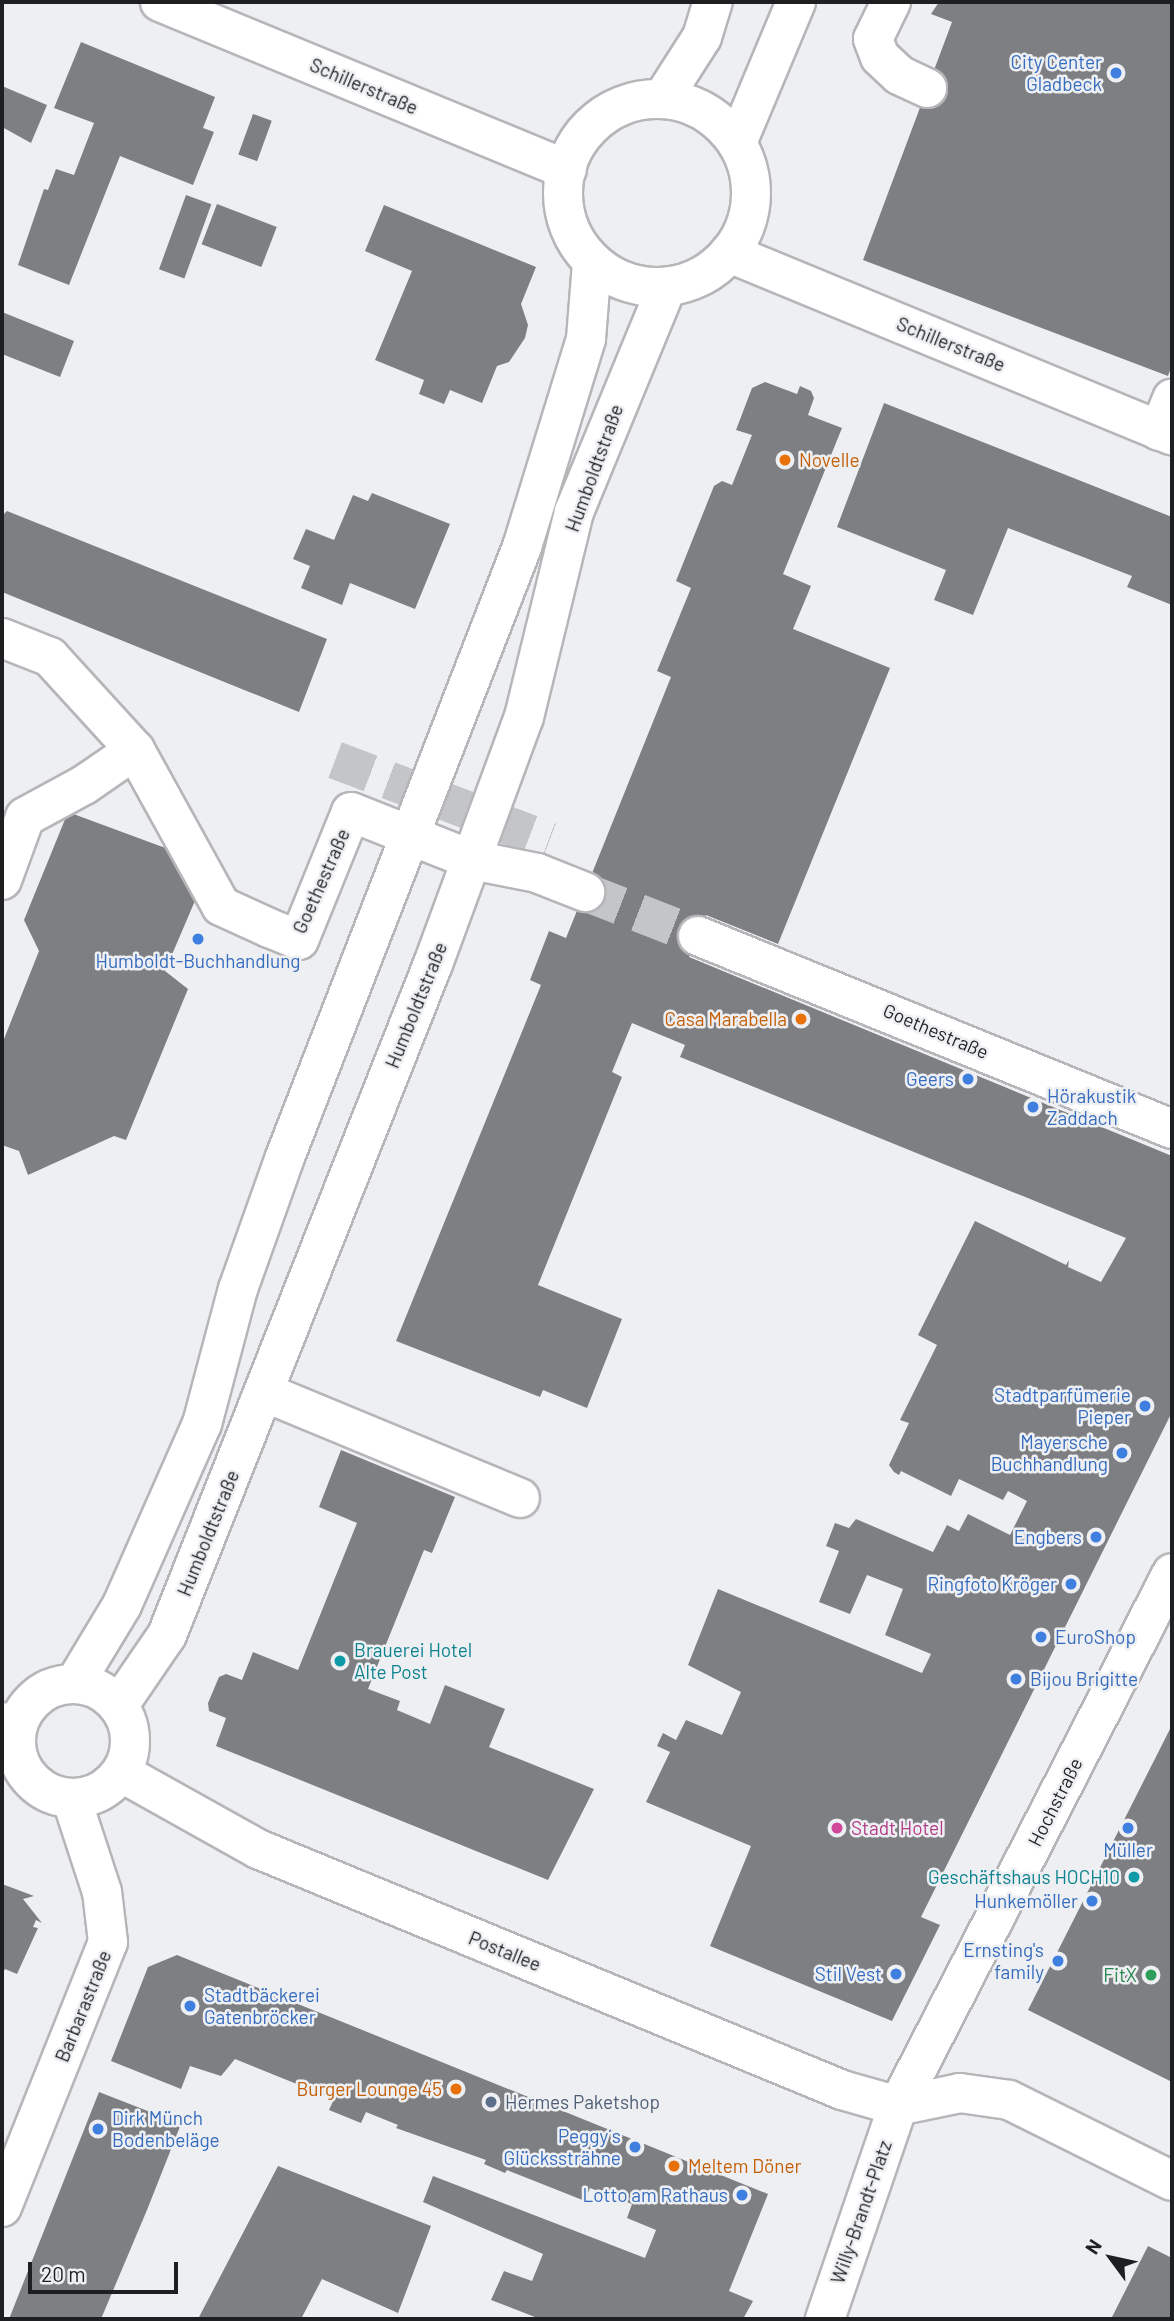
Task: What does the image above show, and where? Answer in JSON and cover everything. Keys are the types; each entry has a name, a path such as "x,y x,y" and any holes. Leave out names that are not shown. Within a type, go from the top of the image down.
{"street":[{"name":"Schillerstraße","path":"160,2 567,170"},
{"path":"663,98 702,37 713,2"},
{"path":"737,143 796,2"},
{"path":"891,2 873,38 880,57 899,75 927,88"},
{"path":"663,98 687,103 714,117 737,143 746,163 751,197 746,225 729,253 695,279 667,286 636,286 592,262 574,239 564,212 567,170 578,140 604,114 632,102 663,98"},
{"name":"Schillerstraße","path":"729,253 1168,422"},
{"path":"75,1683 122,1605 202,1424 242,1277 522,547 586,339 592,262"},
{"name":"Humboldtstraße","path":"119,1705 167,1634 472,860 524,717 575,512 667,286"},
{"path":"2,638 50,657 135,750 85,785 25,817 2,880"},
{"name":"Goethestraße","path":"135,750 221,906 299,940 351,812 472,860 537,873 585,892"},
{"name":"Goethestraße","path":"698,936 1172,1129"},
{"path":"264,1392 520,1498"},
{"name":"Hochstraße","path":"898,2106 1172,1573"},
{"path":"75,1683 99,1689 119,1705 129,1727 130,1751 122,1773 100,1793 72,1800 40,1790 18,1763 9,1726 27,1705 48,1688 75,1683"},
{"name":"Postallee","path":"122,1773 258,1849 842,2090 898,2106"},
{"name":"Barbarastraße","path":"2,2207 108,1942 102,1892 72,1800"},
{"path":"898,2106 960,2093 1009,2100 1172,2181"},
{"name":"Willy-Brandt-Platz","path":"825,2319 898,2106"}],"building":[{"path":"939,2 1172,2 1172,365 1168,376 863,260 952,22 931,14"},
{"path":"81,42 215,97 203,128 214,132 193,185 120,156 69,285 18,265 44,189 48,190 56,169 74,175 94,123 54,108"},
{"path":"2,86 47,105 31,143 2,127"},
{"path":"253,114 272,121 257,161 238,154"},
{"path":"186,195 211,204 184,278 159,269"},
{"path":"217,204 277,227 261,267 202,244"},
{"path":"384,205 536,267 521,304 528,325 525,338 509,362 497,366 482,403 450,390 444,404 419,394 424,380 375,360 412,271 365,251"},
{"path":"2,312 74,341 60,377 2,354"},
{"path":"765,382 797,394 800,386 811,391 814,398 808,415 842,428 783,574 811,586 793,629 890,668 778,944 706,915 689,957 1172,1156 1172,1412 921,1917 940,1925 892,2021 710,1946 751,1846 646,1802 670,1752 657,1746 663,1733 676,1740 686,1720 722,1735 741,1692 688,1665 718,1589 922,1673 931,1654 885,1635 903,1589 867,1575 850,1614 819,1602 839,1551 826,1546 835,1523 849,1528 856,1519 933,1552 947,1525 959,1531 968,1514 1010,1535 1027,1501 1008,1491 1003,1500 959,1479 951,1496 901,1471 899,1475 889,1465 909,1423 900,1420 937,1345 918,1335 975,1221 1066,1265 1069,1260 1068,1267 1101,1282 1126,1238 680,1057 685,1045 632,1023 612,1072 622,1077 538,1285 622,1319 587,1408 543,1390 540,1397 396,1341 541,985 530,980 549,931 566,938 671,677 657,671 691,588 676,581 714,486 722,481 732,485 752,435 736,430 752,388"},
{"path":"884,403 1172,517 1172,605 1127,587 1132,576 1008,528 973,615 934,600 946,570 837,527"},
{"path":"372,493 450,524 415,609 350,583 342,605 301,588 310,566 293,559 306,529 334,540 353,495 368,501"},
{"path":"7,511 327,639 299,712 2,592 2,516"},
{"path":"68,812 187,856 200,889 165,971 188,989 126,1140 114,1136 28,1175 19,1151 2,1145 2,1044 39,951 24,920"},
{"name":"Brauerei Hotel Alte Post","path":"341,1450 455,1497 432,1553 424,1550 368,1689 400,1701 397,1710 430,1724 445,1685 505,1709 489,1747 594,1789 548,1880 216,1746 226,1718 209,1711 208,1703 219,1677 226,1674 242,1680 253,1652 298,1670 357,1523 319,1507"},
{"name":"Geschäftshaus HOCH10","path":"1172,1725 1172,2082 1028,2010"},
{"path":"2,1884 34,1896 23,1899 42,1923 36,1920 33,1927 38,1928 17,1974 5,1969 2,1975"},
{"path":"177,1955 768,2194 729,2291 753,2301 743,2319 540,2319 491,2300 504,2271 532,2281 543,2254 423,2202 433,2176 645,2258 656,2230 627,2218 632,2204 590,2188 585,2201 507,2170 505,2173 484,2164 486,2160 396,2128 398,2125 366,2112 361,2123 329,2110 334,2099 235,2059 221,2076 190,2066 181,2089 111,2061 148,1967"},
{"path":"99,2092 181,2124 147,2210 101,2319 9,2319"},
{"path":"278,2166 431,2226 398,2313 322,2279 301,2319 198,2319"},
{"path":"1148,2246 1172,2258 1172,2319 1111,2319"}],"tunnel":[{"path":"335,760 549,841"},
{"path":"585,892 698,936"}],"place":[{"name":"City Center Gladbeck","path":"1116,73"},
{"name":"Novelle","path":"785,460"},
{"name":"Humboldt-Buchhandlung","path":"198,939"},
{"name":"Casa Marabella","path":"801,1019"},
{"name":"Geers","path":"968,1079"},
{"name":"Hörakustik Zaddach","path":"1033,1107"},
{"name":"Stadtparfümerie Pieper","path":"1145,1406"},
{"name":"Mayersche Buchhandlung","path":"1122,1453"},
{"name":"Engbers","path":"1096,1537"},
{"name":"Ringfoto Kröger","path":"1071,1584"},
{"name":"EuroShop","path":"1041,1637"},
{"name":"Brauerei Hotel Alte Post","path":"340,1661"},
{"name":"Bijou Brigitte","path":"1016,1679"},
{"name":"Stadt Hotel","path":"837,1828"},
{"name":"Müller","path":"1128,1828"},
{"name":"Geschäftshaus HOCH10","path":"1134,1877"},
{"name":"Hunkemöller","path":"1092,1901"},
{"name":"Ernsting's family","path":"1058,1961"},
{"name":"Stil Vest","path":"896,1974"},
{"name":"FitX","path":"1151,1975"},
{"name":"Stadtbäckerei Gatenbröcker","path":"190,2006"},
{"name":"Burger Lounge 45","path":"456,2089"},
{"name":"Hermes Paketshop","path":"491,2102"},
{"name":"Dirk Münch Bodenbeläge","path":"98,2129"},
{"name":"Peggy´s Glückssträhne","path":"635,2147"},
{"name":"Meltem Döner","path":"674,2166"},
{"name":"Lotto am Rathaus","path":"742,2195"}]}
